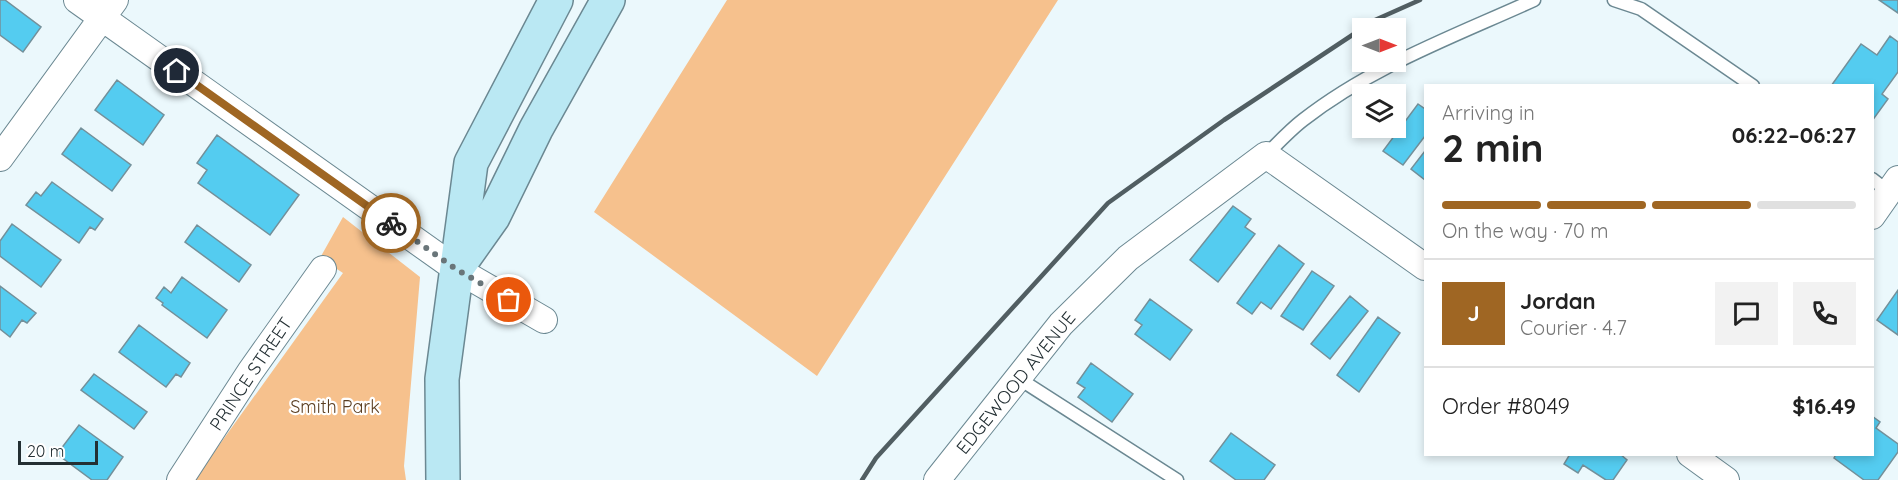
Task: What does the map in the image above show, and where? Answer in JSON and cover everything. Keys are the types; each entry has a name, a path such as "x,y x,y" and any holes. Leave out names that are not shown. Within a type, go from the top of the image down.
{"street":[{"path":"77,0 108,9 456,269 544,320"},
{"path":"443,480 442,379 471,163 556,0"},
{"path":"456,269 493,217 536,129 608,0"},
{"path":"0,158 108,9"},
{"path":"1266,155 1424,266"},
{"name":"EDGEWOOD AVENUE","path":"938,480 1061,324 1128,258 1266,155"},
{"path":"1874,213 1889,187"},
{"name":"PRINCE STREET","path":"180,480 250,372 323,269"},
{"path":"1695,463 1726,480"}],"lane":[{"path":"1266,155 1302,121 1381,69 1534,0"},
{"path":"1614,0 1641,9 1751,84"},
{"path":"1018,378 1177,480"},
{"path":"1153,480 1161,469"}],"green space":[{"path":"727,0 1058,0 817,376 594,212"},
{"name":"Smith Park","path":"343,217 420,277 404,466 406,480 194,480 343,273 320,258"}],"building":[{"path":"0,0 5,0 41,27 23,52 0,35"},
{"path":"1879,0 1898,0 1898,13"},
{"path":"1890,36 1898,42 1898,72 1882,94 1888,99 1874,118 1874,84 1832,84 1861,44 1877,55"},
{"path":"117,80 164,115 143,145 95,110"},
{"path":"1418,104 1424,108 1424,137 1403,165 1383,151 1393,138 1406,138 1406,120"},
{"path":"81,128 131,165 112,191 62,154"},
{"path":"217,135 299,195 270,235 198,183 207,170 197,163"},
{"path":"1424,152 1424,179 1411,169"},
{"path":"52,182 103,219 95,230 90,227 79,243 26,205 36,192 41,196"},
{"path":"1233,206 1251,219 1245,227 1255,234 1218,282 1190,260"},
{"path":"12,224 61,260 41,287 0,256 0,241"},
{"path":"197,225 251,265 239,282 185,242"},
{"path":"1279,245 1304,264 1271,309 1261,302 1252,314 1237,303"},
{"path":"1312,271 1334,286 1303,330 1281,316"},
{"path":"182,277 227,310 207,338 162,305 163,303 156,298 164,287 171,293"},
{"path":"0,286 36,313 27,323 22,320 10,337 0,329"},
{"path":"1898,290 1898,335 1877,320"},
{"path":"1350,296 1368,311 1330,359 1311,344"},
{"path":"1150,299 1192,330 1170,360 1135,334 1142,325 1135,320"},
{"path":"1378,317 1400,333 1359,392 1337,375"},
{"path":"139,325 190,363 181,377 176,374 166,387 119,352"},
{"path":"1091,363 1133,394 1112,422 1078,397 1085,388 1077,383"},
{"path":"94,374 147,412 134,429 81,390"},
{"path":"1874,418 1880,422 1876,428 1898,444 1898,452 1878,480 1864,480 1834,458 1835,456 1874,456"},
{"path":"79,425 123,457 107,480 92,480 57,454"},
{"path":"1231,433 1275,465 1264,480 1236,480 1210,461"},
{"path":"1569,456 1622,456 1627,460 1613,480 1606,480 1583,465 1578,473 1564,464"}],"railway":[{"path":"862,480 876,458 1108,203 1224,120 1375,20 1420,0"}],"way so far":[{"path":"391,223 456,269 509,300"}],"route":[{"path":"177,71 391,223"}]}
